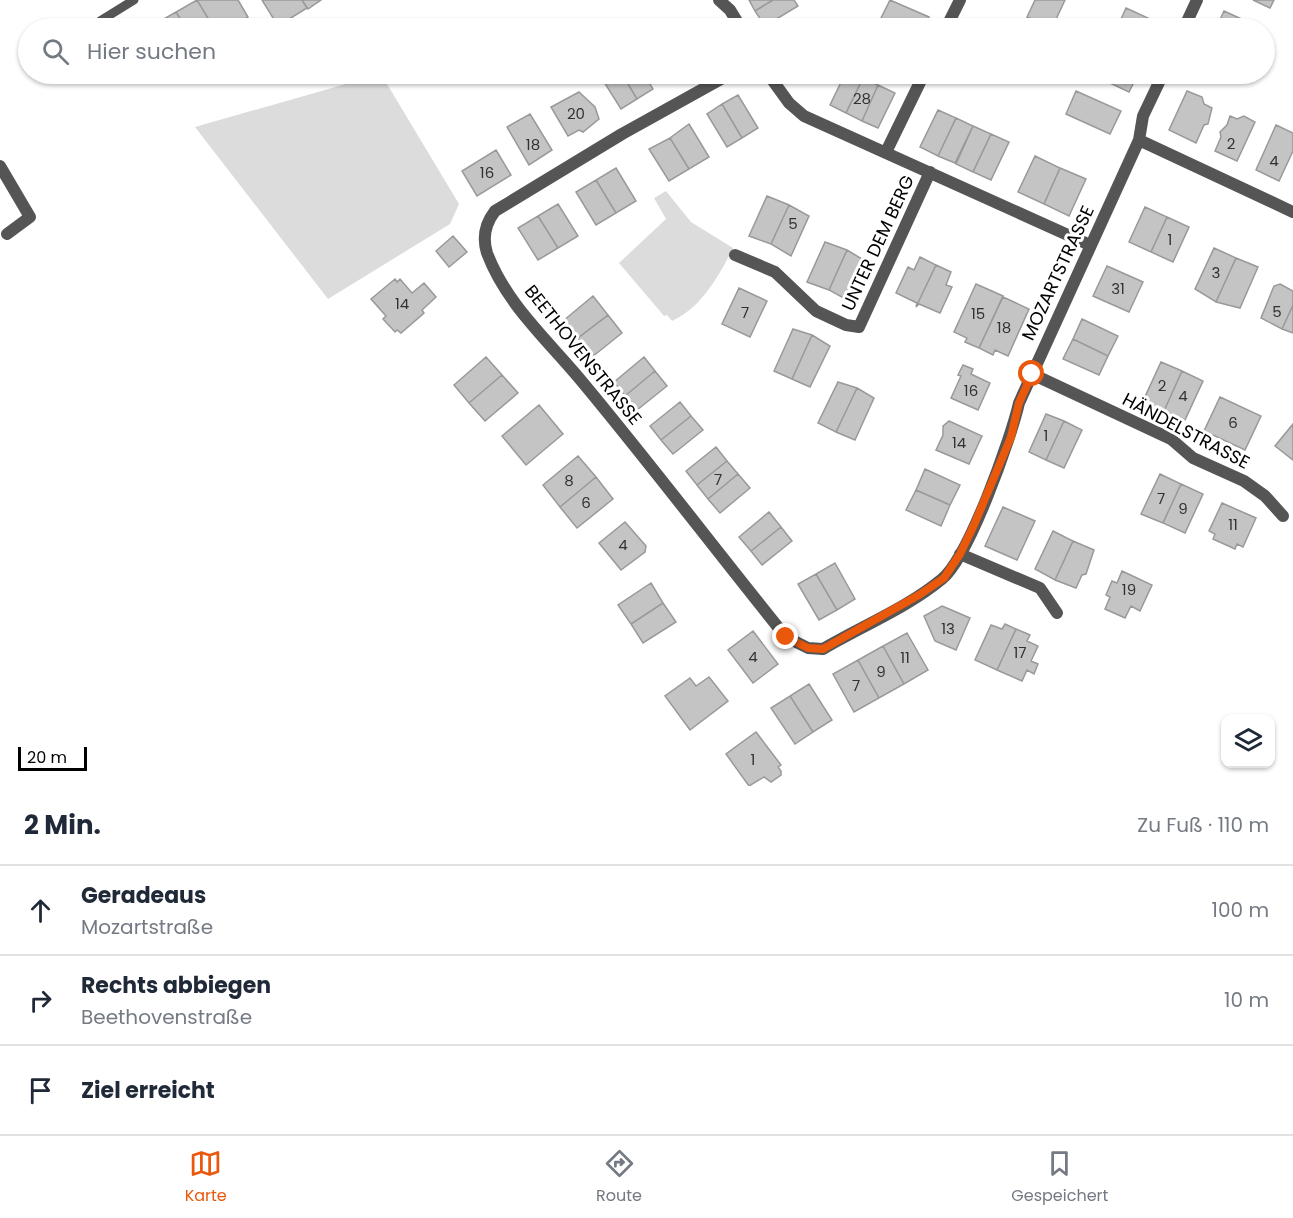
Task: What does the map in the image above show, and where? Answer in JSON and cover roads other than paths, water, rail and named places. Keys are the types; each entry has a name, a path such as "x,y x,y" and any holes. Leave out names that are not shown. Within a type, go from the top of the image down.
{"street":[{"path":"719,0 735,18"},
{"path":"951,18 960,0"},
{"path":"1187,18 1192,2"},
{"name":"BEETHOVENSTRASSE","path":"712,84 622,134 495,211 485,224 484,238 488,253 516,307 583,383 786,637 808,648 823,649"},
{"name":"UNTER DEM BERG","path":"775,84 789,103 804,116 1090,245"},
{"path":"886,152 919,84"},
{"name":"MOZARTSTRASSE","path":"823,649 919,595 944,578 960,554 1011,437 1019,403 1139,140 1143,116 1158,84"},
{"path":"1139,140 1293,212"},
{"path":"0,166 30,218 7,234"},
{"name":"UNTER DEM BERG","path":"735,255 775,272 816,311 846,325 859,327 930,172"},
{"name":"HÄNDELSTRASSE","path":"1032,374 1171,439 1193,458 1244,481 1265,496 1283,516"},
{"path":"960,554 1040,588 1057,613"}],"lane":[{"path":"105,18 134,0"}]}
